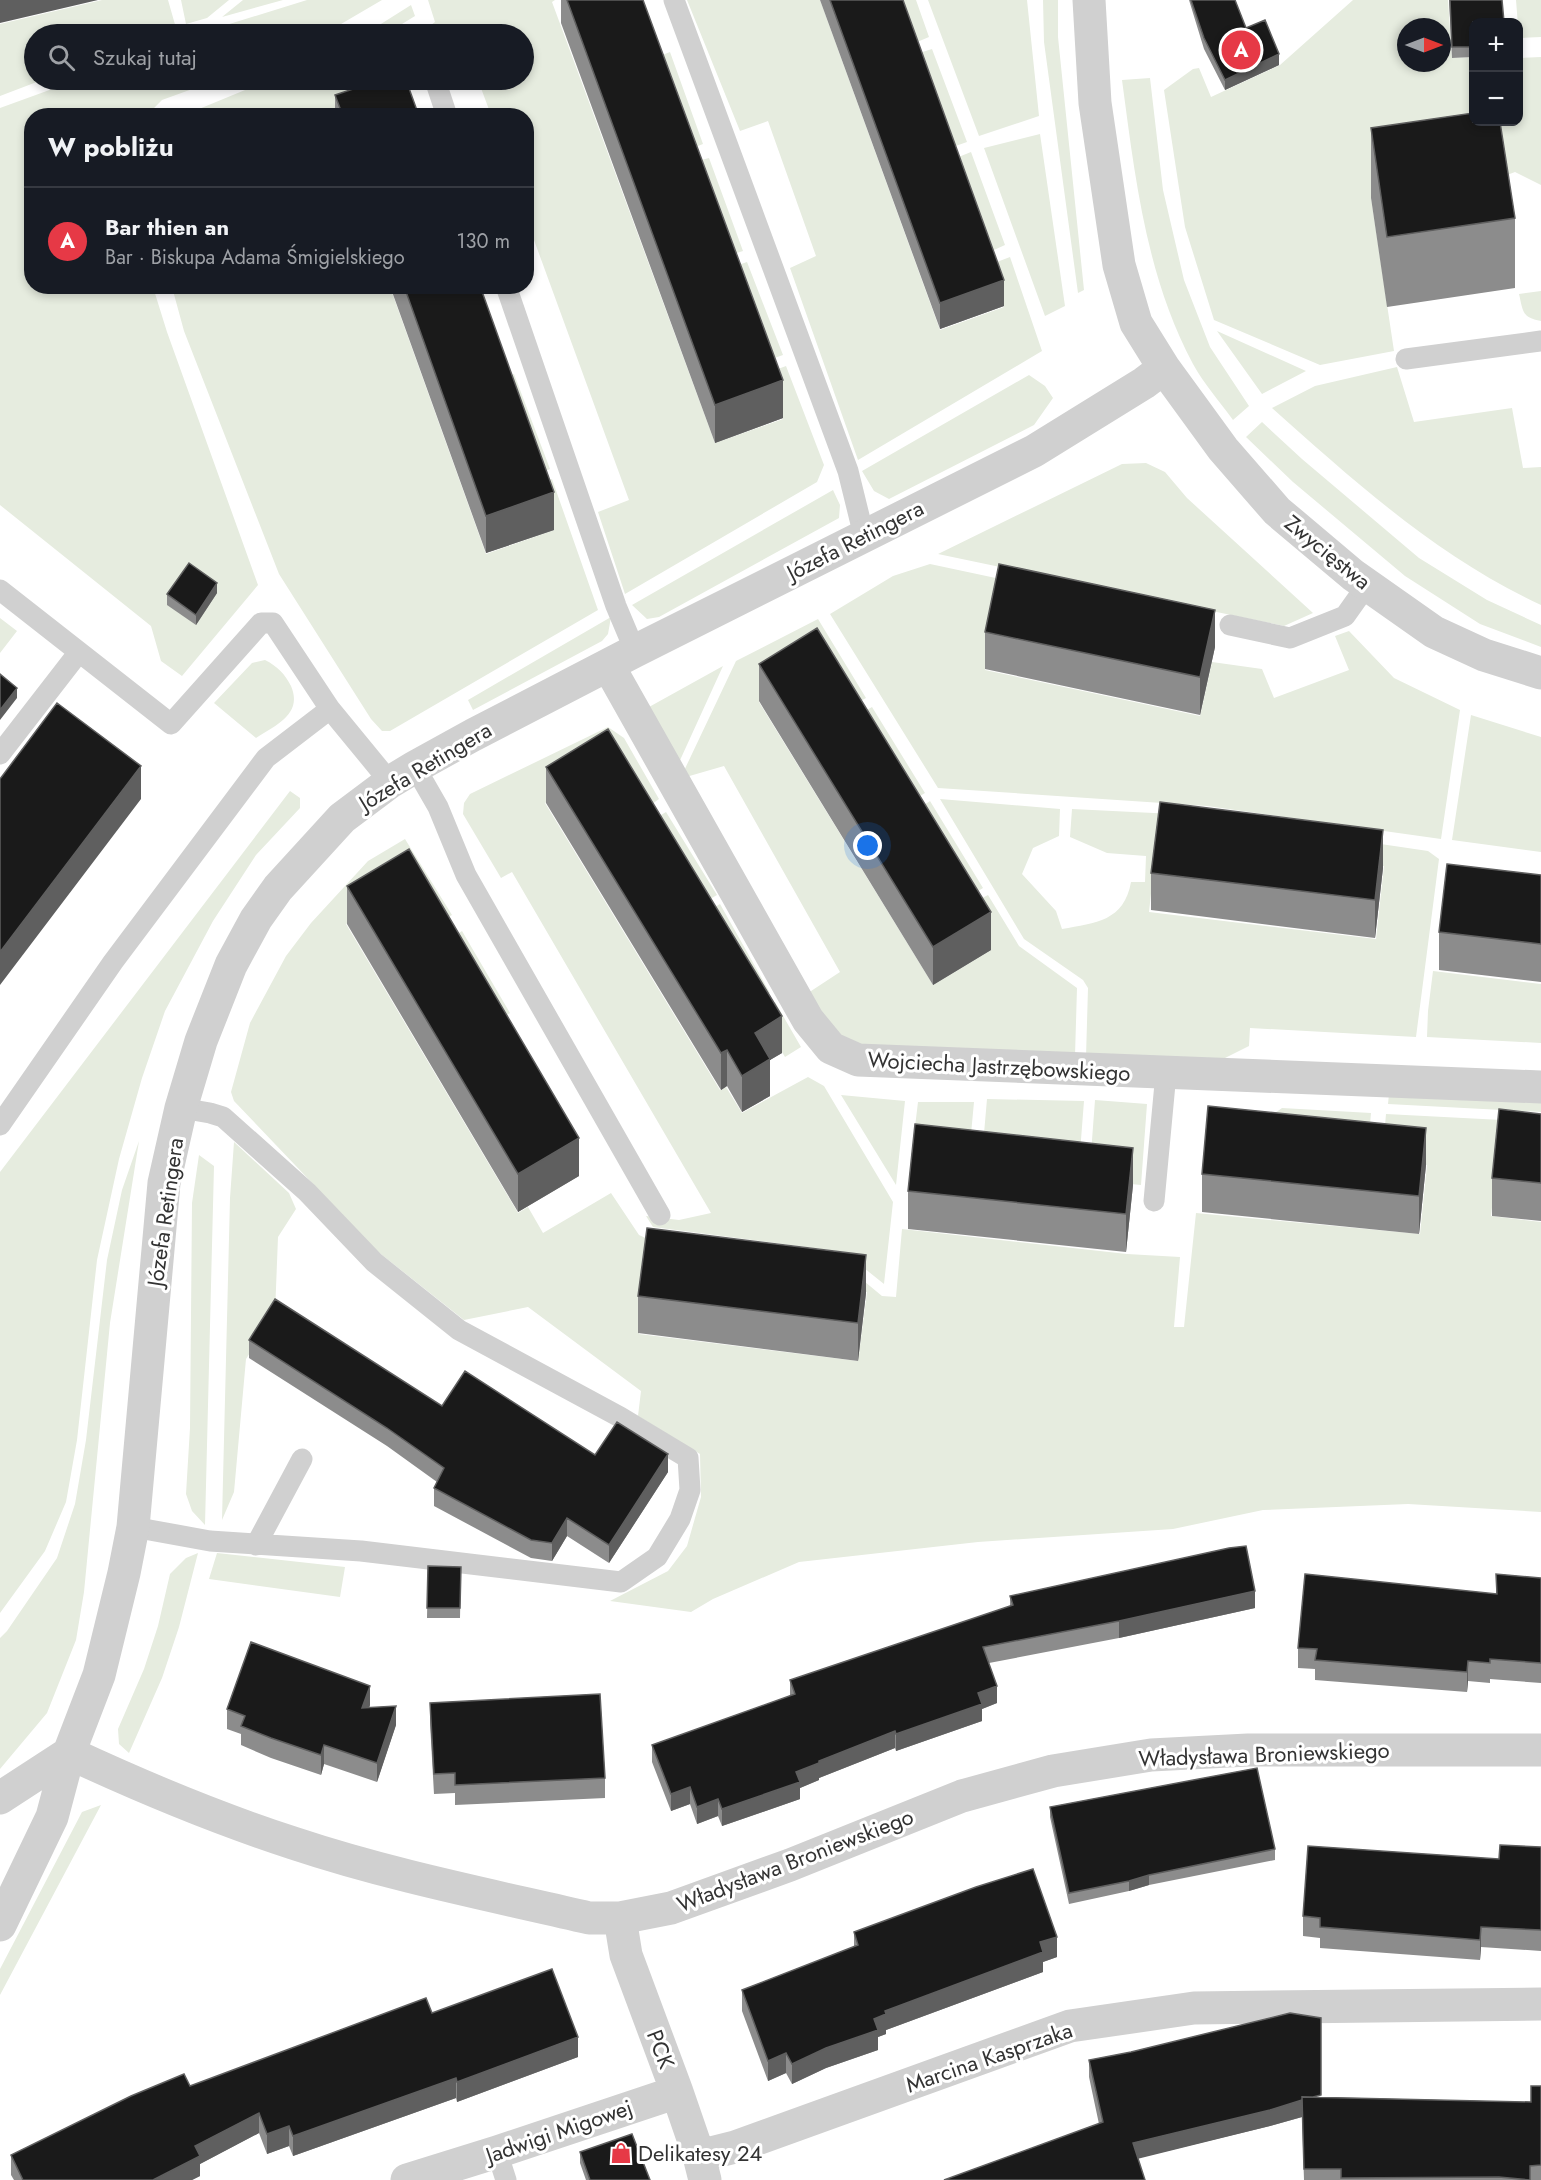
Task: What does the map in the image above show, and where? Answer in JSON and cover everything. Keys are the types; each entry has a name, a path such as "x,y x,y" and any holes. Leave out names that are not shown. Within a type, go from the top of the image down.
{"street":[{"name":"Zwycięstwa","path":"1089,0 1095,103 1119,265 1136,323 1164,368 1223,449 1277,511 1367,585 1434,632 1484,655 1541,674"},
{"name":"Józefa Retingera","path":"0,1925 52,1817 69,1753 99,1675 124,1573 133,1527 164,1183 181,1108 201,1041 231,965 256,919 278,888 342,818 403,774 622,658 1034,451 1144,384 1164,368"},
{"name":"Wojciecha Jastrzębowskiego","path":"622,658 808,1020 831,1048 858,1060 1541,1087"},
{"name":"Władysława Broniewskiego","path":"69,1753 125,1779 294,1843 430,1882 589,1918 620,1918 671,1908 790,1865 962,1796 1053,1771 1151,1755 1248,1750 1541,1750"},
{"path":"0,1798 69,1753"},
{"name":"PCK","path":"620,1918 626,1955 677,2092 702,2168"},
{"name":"Marcina Kasprzaka","path":"702,2168 735,2147 1070,2026 1194,2008 1541,2004"},
{"name":"Jadwigi Migowej","path":"407,2180 501,2166 677,2092"}],"lane":[{"path":"674,0 848,471 864,536"},
{"path":"438,90 444,108"},
{"path":"509,294 616,606 622,658"},
{"path":"1406,359 1541,341"},
{"path":"1230,625 1290,638 1345,616 1367,585"},
{"path":"0,590 171,724 261,623 273,623 330,709 438,807 466,875 660,1215"},
{"path":"0,754 79,652"},
{"path":"0,1125 112,962 266,758 330,709"},
{"path":"1154,1202 1166,1073"},
{"path":"133,1527 210,1541 361,1551 621,1582 657,1557 680,1519 690,1490 688,1458 620,1417 459,1330 374,1262 307,1192 222,1117 181,1108"},
{"path":"256,1545 302,1459"}],"shaded area":[{"path":"102,0 168,0 175,24 24,24 24,87 0,96 0,24"},
{"path":"181,0 229,0 207,18 186,24"},
{"path":"243,0 283,0 222,17"},
{"path":"307,0 382,0 341,24 229,24"},
{"path":"428,0 555,0 552,2 715,443 783,419 767,373 786,366 824,465 817,482 625,594 598,512 629,500 534,240 534,108 488,108 482,90 534,90 534,24 432,24 435,22"},
{"path":"687,0 820,0 940,330 1004,307 989,265 1010,257 1042,351 858,460 790,268 816,256 768,121 740,131"},
{"path":"893,0 916,0 929,37 910,45"},
{"path":"928,0 1027,0 1039,116 979,136"},
{"path":"1043,0 1058,0 1058,37 1084,290 1078,293 1044,42"},
{"path":"1353,0 1448,0 1449,18 1397,18 1397,72 1451,72 1451,44 1452,58 1469,57 1469,126 1523,126 1523,58 1541,57 1541,185 1515,172 1499,178 1371,198 1394,351 1320,365 1214,320 1185,227 1164,90 1193,69 1199,68 1211,97 1280,65"},
{"path":"1516,0 1541,0 1541,37 1523,38 1523,18 1517,18"},
{"path":"411,5 415,16 402,24 381,24"},
{"path":"932,49 967,142 947,149 913,55"},
{"path":"670,52 703,144 685,151 652,59"},
{"path":"1150,78 1163,190 1184,280 1210,347 1249,406 1233,420 1193,364 1177,331 1153,261 1138,189 1122,80"},
{"path":"50,90 190,90 162,100 154,108 24,108 24,294 155,294 258,585 182,676 161,661 151,626 0,505 0,108"},
{"path":"245,90 394,90 349,108 201,108"},
{"path":"1040,134 1065,306 1045,316 984,148"},
{"path":"971,152 1005,245 985,254 951,160"},
{"path":"709,158 743,251 724,257 690,163"},
{"path":"747,262 783,355 763,362 729,268"},
{"path":"1541,291 1541,321 1530,318 1524,313 1519,294"},
{"path":"174,294 393,294 486,554 554,530 538,484 552,479 598,610 390,731 382,731 371,719 279,574 184,331"},
{"path":"1217,331 1306,371 1262,394"},
{"path":"1397,367 1414,422 1512,408 1523,468 1541,467 1541,605 1468,565 1433,542 1399,517 1272,408 1315,386"},
{"path":"514,374 550,469 535,476 500,379"},
{"path":"1029,375 1045,386 1053,398 1034,425 889,499 874,491 862,471"},
{"path":"1262,422 1419,558 1487,600 1541,625 1541,647 1480,624 1405,576 1293,482 1246,437"},
{"path":"1146,463 1165,472 1187,498 1313,613 1284,626 938,554 1122,464"},
{"path":"833,490 840,505 839,518 659,617 647,619 632,605"},
{"path":"930,564 1048,589 998,601 985,670 1200,716 1212,662 1262,669 1274,698 1349,670 1335,636 1349,631 1394,678 1460,710 1441,839 1207,806 938,788 830,614 893,576"},
{"path":"611,617 608,634 602,641 473,710 468,700"},
{"path":"0,618 17,631 0,653"},
{"path":"818,619 866,698 844,710 816,666 759,702 933,985 991,950 965,907 988,895 1019,946 1077,988 1075,1056 875,1050 828,1031 808,993 840,972 724,766 686,777 682,775 736,661"},
{"path":"265,660 280,671 289,682 294,696 286,718 256,738 214,703 252,663"},
{"path":"723,666 676,769 649,707"},
{"path":"872,707 925,793 903,806 851,719"},
{"path":"1471,715 1541,737 1541,852 1452,840"},
{"path":"608,727 624,738 659,799 638,814 607,765 545,803 720,1090 726,1087 742,1113 808,1077 824,1086 893,1202 884,1284 844,1252 653,1227 646,1216 679,1220 711,1213 512,872 501,878 463,814 464,803 470,794"},
{"path":"290,791 300,798 300,808 256,855 213,921 165,1011 142,1078 119,1159 97,1260 77,1440 66,1502 45,1551 0,1613 0,1172"},
{"path":"940,799 1060,809 1059,836 1033,848 1022,874 1056,911 1062,929 1086,925 1107,918 1122,905 1131,882 1145,882 1146,856 1107,853 1070,837 1072,809 1174,814 1157,838 1149,912 1376,939 1384,866 1338,860 1340,838 1428,851 1439,859 1416,1037 1250,1028 1249,1046 1213,1064 1086,1057 1088,988 1083,980 1024,939"},
{"path":"930,801 983,888 962,901 909,815"},
{"path":"666,812 717,895 695,908 644,825"},
{"path":"405,839 452,915 432,926 409,885 346,924 518,1213 528,1207 543,1233 611,1193 639,1235 650,1240 639,1334 858,1361 867,1292 820,1286 847,1267 882,1296 896,1297 902,1229 1127,1254 1180,1257 1174,1327 1184,1327 1196,1213 1420,1234 1427,1165 1382,1160 1386,1114 1541,1122 1499,1146 1491,1216 1541,1222 1541,1512 1408,1504 1263,1510 1173,1529 978,1542 799,1562 713,1599 691,1612 610,1601 668,1571 687,1546 701,1497 700,1454 638,1416 641,1391 528,1307 464,1320 377,1251 234,1101 231,1092 250,1023 286,956 311,923 368,861"},
{"path":"720,904 770,993 752,1003 699,916"},
{"path":"462,931 510,1013 491,1024 443,943"},
{"path":"1433,971 1541,984 1541,1043 1427,1037"},
{"path":"775,1002 801,1047 785,1057 758,1012"},
{"path":"1389,1094 1541,1102 1541,1112 1388,1104"},
{"path":"841,1095 905,1101 896,1185"},
{"path":"987,1099 1084,1101 1078,1178 981,1168"},
{"path":"1095,1100 1147,1104 1141,1185 1089,1180"},
{"path":"918,1102 974,1102 968,1166 911,1160"},
{"path":"1282,1108 1371,1113 1367,1158 1275,1113"},
{"path":"139,1141 110,1323 84,1592 76,1640 47,1713 0,1769 0,1638 57,1558 75,1504 86,1440 107,1260 122,1190"},
{"path":"234,1142 289,1193 296,1209 278,1237 275,1314 246,1359 234,1492 222,1520 230,1198"},
{"path":"199,1155 214,1166 205,1525 192,1511 186,1494 190,1428 192,1203"},
{"path":"198,1553 179,1627 162,1678 129,1753 119,1744 118,1729 144,1669 158,1626 170,1574 186,1558"},
{"path":"217,1553 345,1567 340,1597 209,1579"},
{"path":"101,1805 0,1995 0,1969 82,1812"}],"building":[{"path":"567,0 643,0 783,380 715,405"},
{"path":"830,0 903,0 1004,280 940,303"},
{"path":"1191,0 1235,0 1246,28 1265,20 1279,54 1225,80 1204,38"},
{"path":"1450,0 1502,0 1504,18 1469,18 1469,47 1452,47"},
{"path":"350,90 410,90 416,108 340,108 335,95"},
{"path":"1469,114 1469,126 1501,126 1515,218 1387,237 1371,128"},
{"path":"407,294 483,294 554,492 486,516"},
{"path":"189,563 217,583 196,615 167,594"},
{"path":"999,564 1215,610 1200,677 985,632"},
{"path":"817,628 991,912 933,947 759,664"},
{"path":"0,674 17,688 0,710"},
{"path":"57,703 141,766 0,952 0,779"},
{"path":"608,729 782,1016 755,1033 770,1059 742,1076 727,1050 721,1053 546,767"},
{"path":"1160,802 1383,830 1375,900 1151,873"},
{"path":"409,849 579,1138 518,1174 347,886"},
{"path":"1447,864 1541,875 1541,944 1439,932"},
{"path":"1208,1106 1426,1128 1419,1196 1202,1174"},
{"path":"1499,1109 1541,1114 1541,1183 1492,1178"},
{"path":"915,1124 1133,1148 1126,1214 908,1191"},
{"path":"647,1228 866,1255 858,1323 638,1296"},
{"path":"275,1299 442,1406 465,1371 595,1455 617,1422 668,1454 609,1545 567,1518 552,1543 531,1540 434,1488 444,1468 387,1428 249,1340"},
{"path":"1246,1546 1255,1591 1119,1621 983,1647 997,1686 978,1693 982,1704 896,1734 895,1731 819,1761 819,1763 796,1772 800,1782 722,1809 718,1799 697,1807 690,1787 671,1794 652,1745 795,1694 790,1680 1013,1605 1010,1596"},
{"path":"428,1566 461,1567 460,1608 427,1608"},
{"path":"1305,1574 1497,1594 1496,1574 1541,1578 1541,1663 1490,1659 1490,1663 1468,1661 1467,1672 1315,1660 1317,1649 1298,1648"},
{"path":"251,1642 370,1686 362,1708 396,1706 377,1763 324,1745 321,1755 241,1726 245,1716 227,1709"},
{"path":"600,1694 605,1778 455,1785 455,1773 434,1774 430,1703"},
{"path":"1257,1768 1275,1849 1069,1893 1050,1807"},
{"path":"1500,1845 1541,1847 1541,1930 1481,1927 1480,1940 1320,1927 1320,1918 1303,1916 1308,1846 1499,1859"},
{"path":"1033,1869 1057,1937 1040,1942 1043,1952 885,2011 886,2014 874,2019 878,2030 826,2048 792,2064 786,2053 768,2061 742,1990 858,1945 854,1932 976,1887"},
{"path":"552,1969 578,2037 457,2082 456,2078 293,2136 289,2126 267,2134 259,2113 195,2146 200,2156 153,2180 23,2180 11,2155 131,2096 184,2074 190,2086 426,1998 432,2013"},
{"path":"1290,2013 1321,2018 1321,2095 1302,2097 1302,2100 1270,2110 1133,2143 1145,2180 944,2180 1103,2122 1089,2060"},
{"path":"1531,2086 1541,2086 1541,2165 1530,2166 1530,2180 1499,2177 1341,2178 1341,2169 1304,2169 1302,2097 1531,2102"},
{"name":"Delikatesy 24","path":"632,2134 650,2180 590,2180 580,2152"}],"place":[{"name":"Bar thien an","path":"1241,50"},
{"name":"Delikatesy 24","path":"621,2153"}]}
